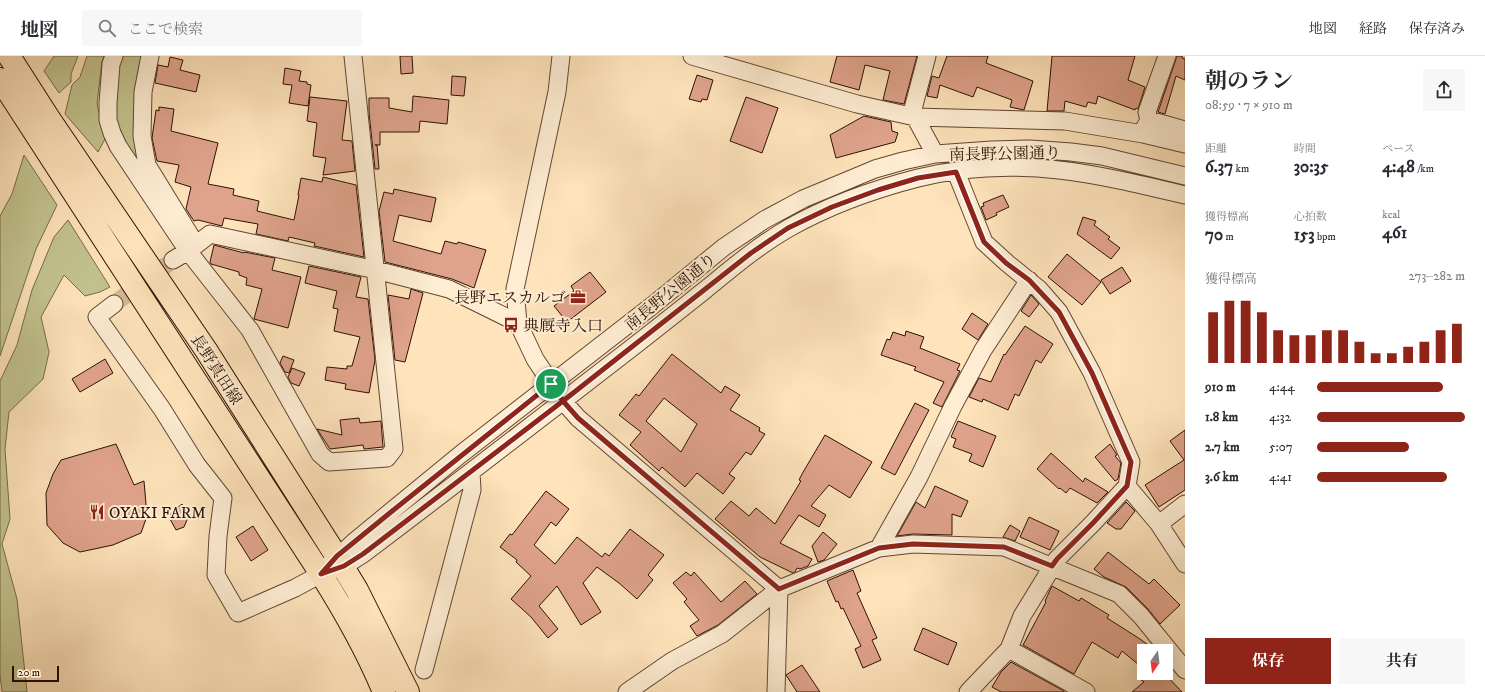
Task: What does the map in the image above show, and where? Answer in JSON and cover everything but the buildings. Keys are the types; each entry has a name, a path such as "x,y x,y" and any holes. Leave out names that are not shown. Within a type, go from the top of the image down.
{"main road":[{"name":"長野真田線","path":"8,56 206,350 340,561 357,590 408,692"},
{"name":"長野真田線","path":"0,79 321,574 358,636 384,692"}],"street":[{"path":"114,56 111,64 108,120 118,146 250,330 320,454 329,462 387,458 394,449 353,56"},
{"path":"150,56 143,92 142,136 147,165 192,248"},
{"path":"561,56 557,92 515,289 518,323 535,359 563,401 578,418 779,589"},
{"path":"692,56 850,102 915,117 1065,121 1185,130"},
{"path":"927,56 914,109 915,117 935,154"},
{"path":"1146,127 1147,112 1167,56"},
{"path":"1146,127 1185,144"},
{"name":"南長野公園通り","path":"321,574 340,561 450,464 653,305 724,247 764,220 803,199 875,169 935,154 992,150 1030,149 1102,156 1185,176"},
{"name":"南長野公園通り","path":"340,561 363,554 563,401 751,253 788,228 832,207 878,190 918,178 995,168 1059,170 1123,180 1185,195"},
{"path":"956,172 984,242 1006,263 1029,280 1059,312 1092,373 1131,462 1127,486 1057,559 1022,616 1009,649 968,692"},
{"path":"173,260 210,234 376,270 450,290 518,323"},
{"path":"879,548 919,477 953,406 983,350 1029,280"},
{"path":"114,304 97,317 162,409 196,465 223,498 218,536 216,574 238,612 295,588 321,574"},
{"path":"424,670 472,490 471,472"},
{"path":"1127,486 1158,524 1185,564"},
{"path":"1158,524 1185,504"},
{"path":"627,692 672,661 722,634 779,589 879,548 913,544 1004,547 1119,594 1141,616 1185,670"},
{"path":"776,692 779,589"},
{"path":"1009,649 1086,692"}],"green space":[{"path":"54,56 78,56 71,74 71,82 59,93 44,71"},
{"path":"87,56 104,56 102,61 97,104 105,139 98,152 65,114 72,85 80,77"},
{"path":"121,56 142,56 141,169 115,123 113,93"},
{"path":"24,155 57,205 36,249 0,356 0,216 12,194"},
{"path":"68,220 110,287 100,292 85,296 64,275 41,317 49,352 43,379 9,412 5,449 10,519 2,544 17,599 27,692 2,692 0,675 0,381 17,345 32,290 54,237"}],"tunnel":[{"path":"114,304 173,260"}],"place":[{"name":"長野エスカルゴ","path":"578,297"},
{"name":"典厩寺入口","path":"511,325"},
{"name":"OYAKI FARM","path":"97,512"}],"route":[{"path":"551,384 461,454 355,541 337,556 321,574 344,566 363,554 563,401 578,418 755,567 779,589 879,548 913,544 1004,547 1052,566 1127,486 1131,462 1092,373 1059,312 1029,280 1006,263 984,242 956,172 918,178 878,190 832,207 788,228 751,253 563,401 551,384"}]}
